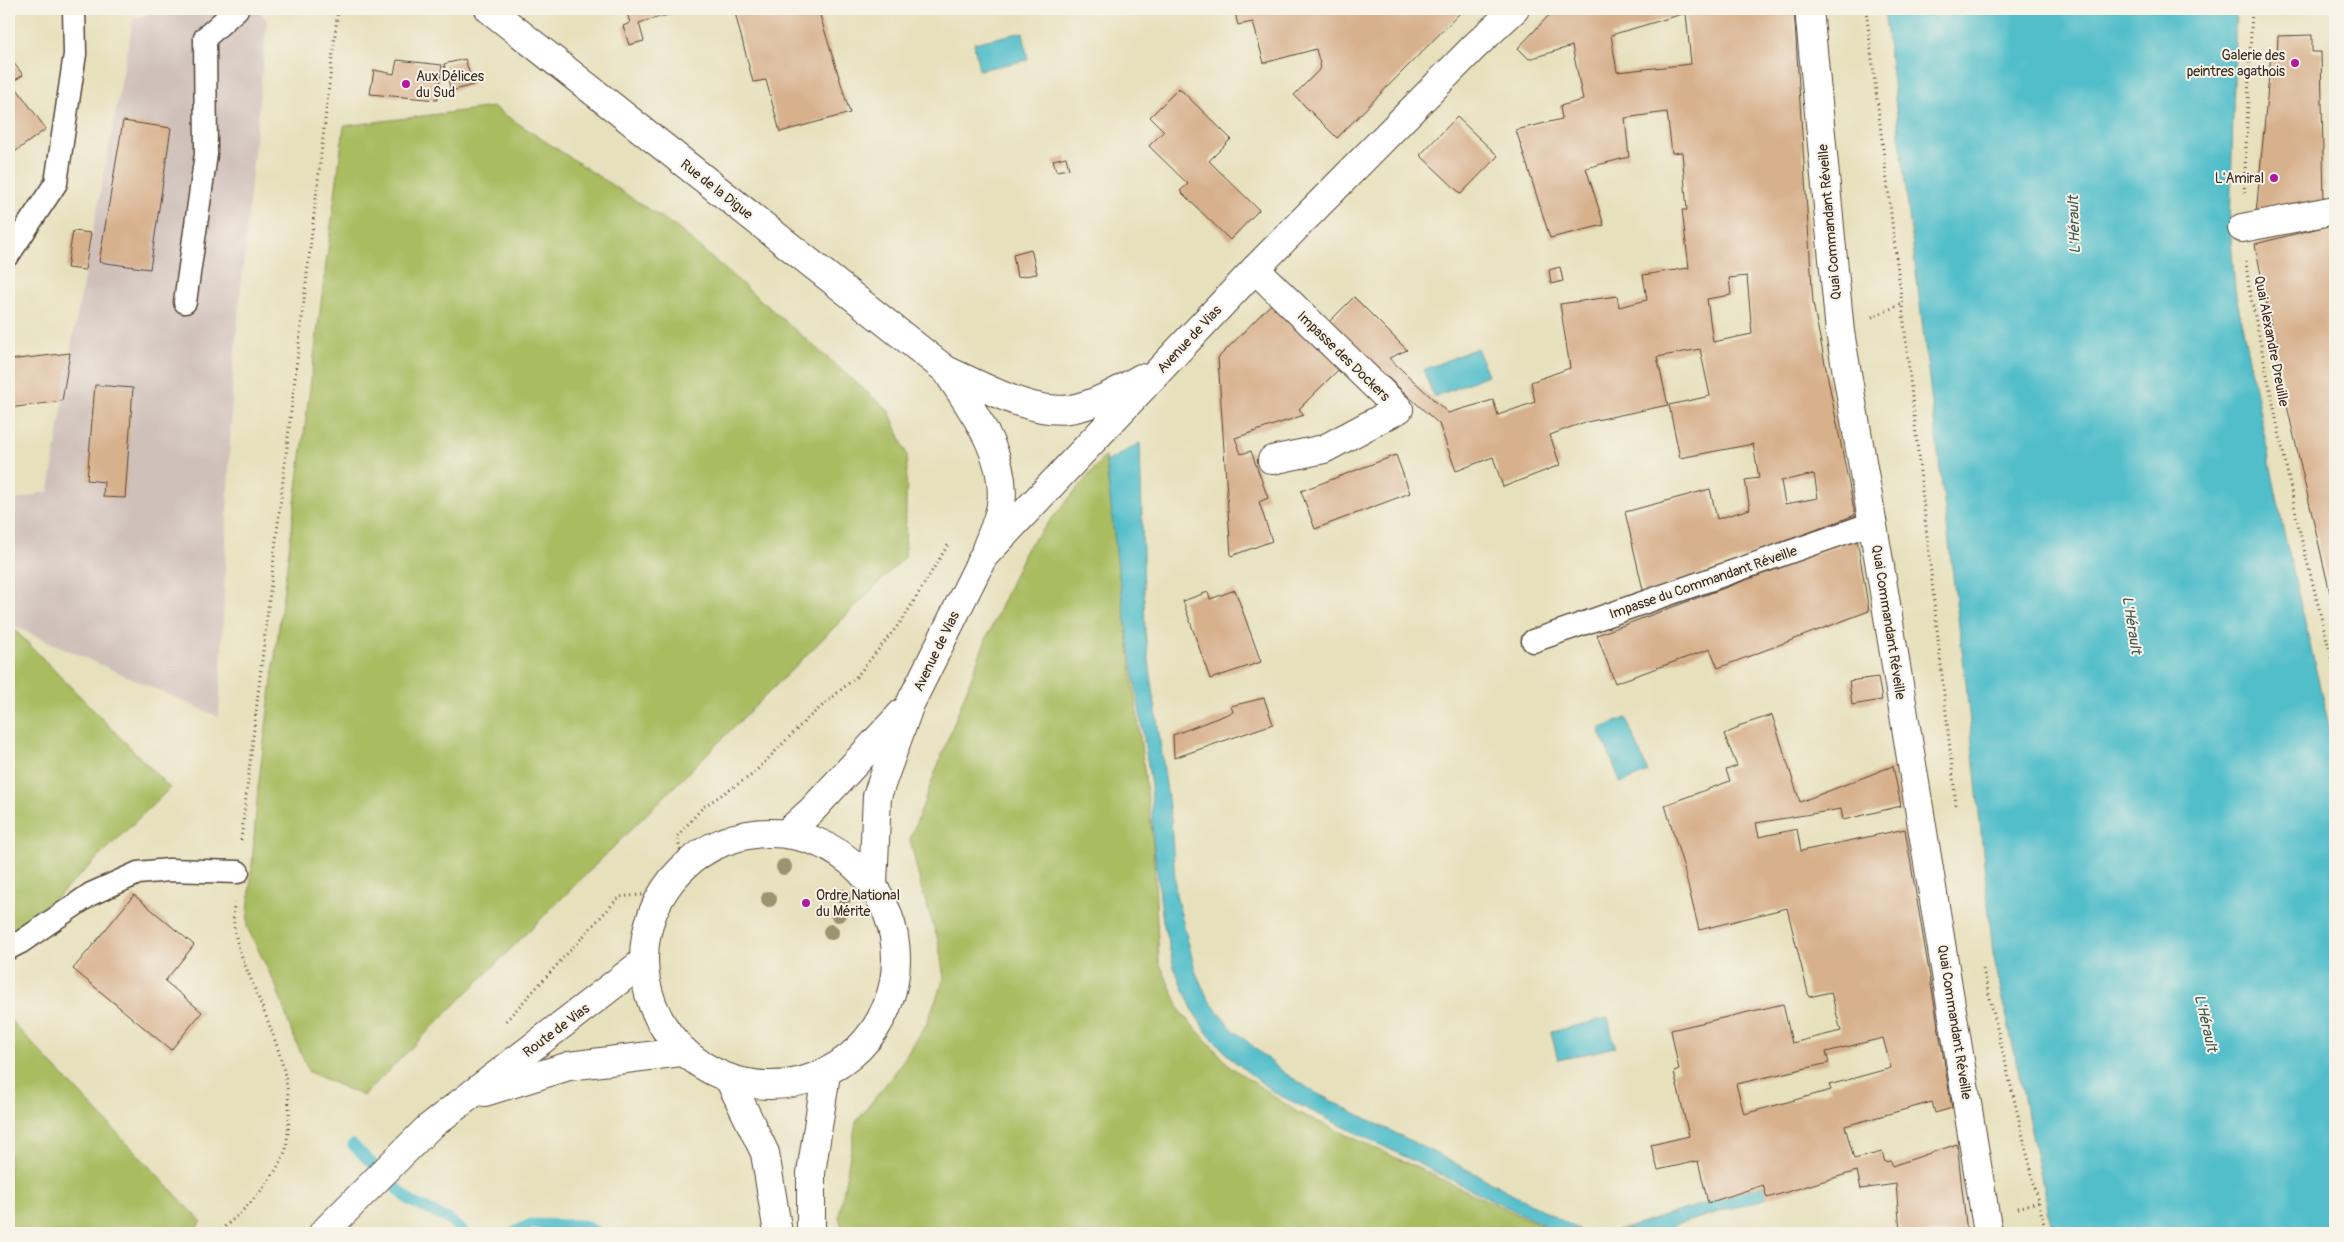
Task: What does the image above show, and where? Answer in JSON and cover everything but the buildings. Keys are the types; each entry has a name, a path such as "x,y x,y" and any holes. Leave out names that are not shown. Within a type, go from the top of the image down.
{"main road":[{"name":"Rue de la Digue","path":"489,9 946,370 1012,399 1042,408 1070,409 1106,397 1168,362"},
{"name":"Avenue de Vias","path":"873,884 877,796 910,704 983,557 1255,269 1475,46 1515,9"},
{"name":"Quai Commandant Réveille","path":"1809,9 1840,332 1988,1233"},
{"path":"2242,228 2335,210"},
{"name":"Impasse des Dockers","path":"1255,269 1399,409 1324,449 1272,460"},
{"name":"Rue de la Digue","path":"946,370 989,439 1000,476 1001,505 983,557"},
{"name":"Avenue de Vias","path":"789,831 812,810 910,704"},
{"path":"771,830 789,831 833,849 855,864 873,884 887,910 895,939 896,968 891,997 878,1024 860,1047 844,1062 826,1074 785,1084 757,1084 729,1079 707,1069 681,1052 655,1012 646,988 643,962 647,926 662,893 684,865 714,845 747,834 771,830"},
{"name":"Route de Vias","path":"323,1233 428,1128 643,962"},
{"name":"Route de Vias","path":"467,1097 569,1066 681,1052"},
{"path":"811,1233 811,1173 826,1074"},
{"path":"729,1079 765,1153 778,1233"}],"lane":[{"path":"9,254 56,183 75,54 74,9"},
{"path":"185,302 206,154 205,38 237,9"},
{"name":"Impasse du Commandant Réveille","path":"1533,641 1872,523"},
{"path":"9,948 21,942 91,894 138,873 169,870 238,872"}],"path":[{"path":"217,1233 236,1218 268,1182 285,1151 291,1108 284,1069 273,1036 234,937 234,910 338,9"},
{"path":"1866,9 1902,304 1957,814"},
{"name":"Quai Alexandre Dreuille","path":"2252,9 2242,228 2249,288 2300,533 2335,672"},
{"path":"684,865 677,837 703,807 752,775 806,719 857,676 903,620 952,537"},
{"path":"500,1028 551,975 620,897 662,893"},
{"path":"1980,960 2046,1233"}],"shaded area":[{"path":"160,9 259,9 267,21 233,369 219,717 9,624 9,502 49,491 73,337 133,20"}],"green space":[{"path":"493,107 676,227 889,411 907,455 905,557 363,1096 309,1072 291,1030 276,986 247,927 258,788 344,126"},
{"path":"1105,456 1153,841 1159,962 1182,1014 1231,1067 1297,1112 1558,1233 843,1233 839,1216 856,1122 894,1074 926,1025 944,978 938,940 921,887 910,839 984,644 1026,549"},
{"path":"9,624 170,788 9,944"},
{"path":"9,1019 202,1222 191,1233 9,1233"}],"water":[{"name":"L'Hérault","path":"1884,9 2236,9 2230,225 2235,290 2285,537 2335,752 2335,1233 2053,1233 1993,953 1966,683"},
{"path":"1023,32 1028,60 979,70 974,43"},
{"path":"1477,348 1488,375 1434,397 1423,370"},
{"path":"1140,443 1145,632 1171,821 1176,895 1196,973 1208,999 1229,1026 1283,1072 1316,1093 1478,1175 1585,1233 1560,1233 1273,1092 1233,1060 1208,1034 1194,1013 1174,967 1163,921 1153,841 1151,785 1119,578 1106,462"},
{"path":"1626,718 1648,772 1621,783 1599,729"},
{"path":"1608,1018 1615,1047 1558,1060 1551,1032"},
{"path":"1763,1185 1767,1198 1648,1233 1611,1233"}],"waterway":[{"path":"353,1145 410,1201 448,1219 465,1233"},
{"path":"513,1233 531,1224 584,1225 599,1233"}],"place":[{"name":"Galerie des peintres agathois","path":"2295,63"},
{"name":"Aux Délices du Sud","path":"406,84"},
{"name":"L'Amiral","path":"2274,178"},
{"name":"Ordre National du Mérite","path":"806,903"}]}
